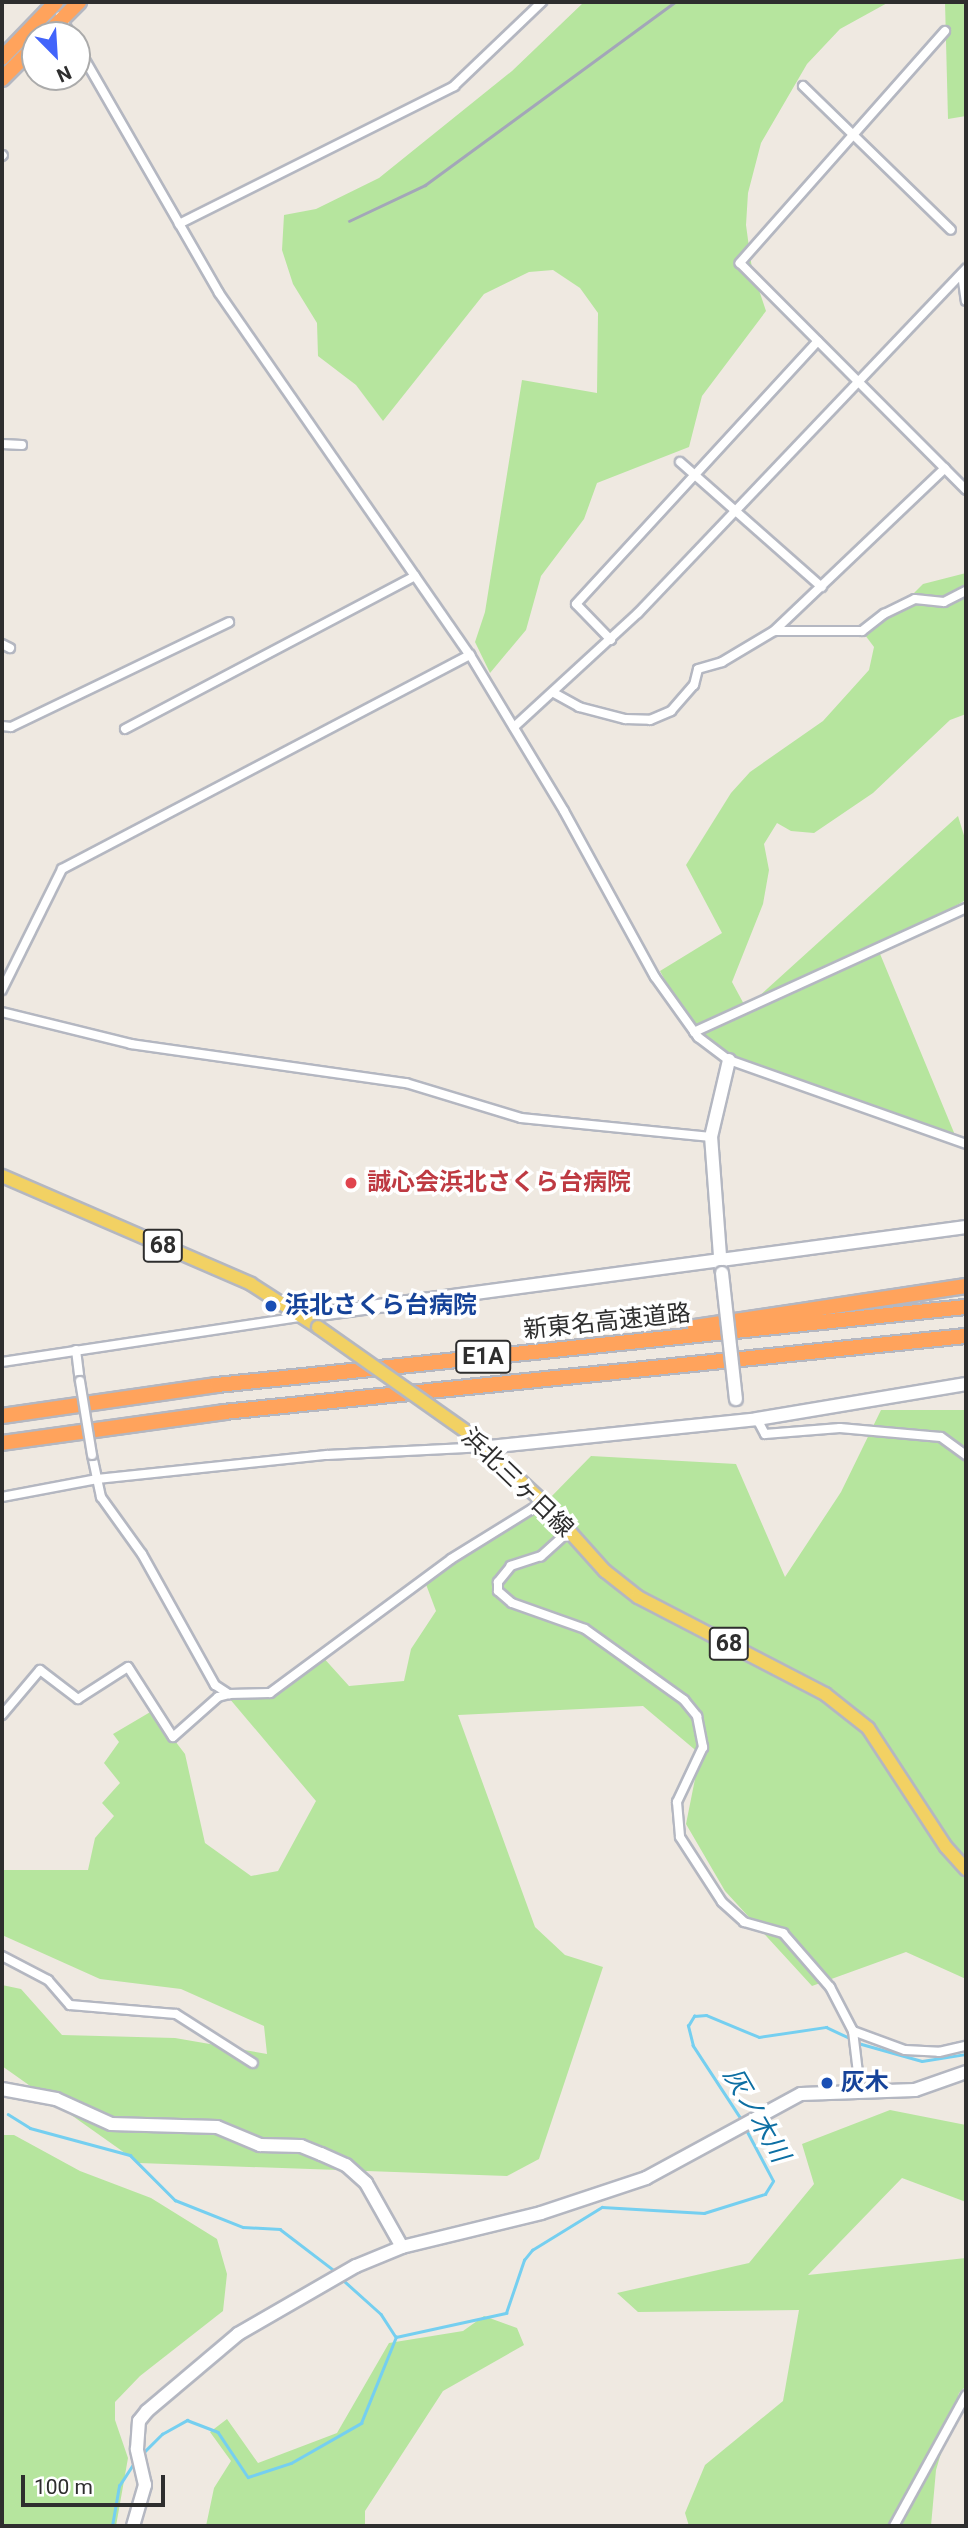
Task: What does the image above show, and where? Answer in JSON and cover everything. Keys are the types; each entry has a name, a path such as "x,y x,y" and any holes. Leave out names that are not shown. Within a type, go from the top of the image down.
{"highway":[{"path":"62,19 79,2"},
{"path":"2,58 54,3"},
{"path":"2,79 21,60"},
{"path":"443,1361 798,1313 966,1286"},
{"name":"新東名高速道路","path":"2,1416 217,1385 966,1307"},
{"name":"新東名高速道路","path":"2,1443 224,1412 966,1336"},
{"path":"871,1346 966,1346"}],"main road":[{"name":"浜北三ヶ日線","path":"2,1176 251,1284 304,1316 488,1447 543,1502 605,1571 638,1597 825,1693 868,1728 946,1847 966,1869"}],"street":[{"path":"179,224 454,86 542,2"},
{"path":"54,3 62,19"},
{"path":"945,32 740,263 966,490"},
{"path":"91,70 219,293 470,655 514,727 655,977 694,1032 729,1060 966,1144"},
{"path":"803,86 951,230"},
{"path":"964,271 966,301"},
{"path":"514,727 611,640 964,271"},
{"path":"611,640 576,604 818,341"},
{"path":"2,444 22,445"},
{"path":"680,462 822,587"},
{"path":"555,693 602,714 650,720 671,710 694,685 698,669 722,662 774,631 945,468"},
{"path":"125,729 415,576"},
{"path":"774,631 862,631 884,614 915,599 944,602 966,591"},
{"path":"2,726 11,727 229,622"},
{"path":"2,990 62,869 470,655"},
{"path":"694,1032 966,908"},
{"path":"2,1012 131,1044 406,1083 521,1118 711,1138"},
{"path":"729,1060 711,1138 721,1268 738,1420"},
{"path":"3,1361 304,1316 721,1268 966,1227"},
{"path":"76,1350 92,1455 102,1497 142,1554 215,1685 229,1694"},
{"path":"2,1497 97,1479 327,1455 614,1437 757,1419 966,1384"},
{"path":"757,1419 765,1434 840,1427 941,1437 966,1455"},
{"path":"2,1715 40,1670 78,1699 128,1667 173,1737 218,1697 229,1694 270,1693 451,1559 543,1502"},
{"path":"569,1531 541,1556 510,1566 502,1574 498,1591 512,1603 585,1629 684,1700 697,1716 703,1747 677,1802 680,1837 722,1902 744,1922 783,1933 830,1987 853,2034 860,2090"},
{"path":"2,1956 48,1980 70,2006 176,2014 253,2063"},
{"path":"853,2034 905,2050 939,2052 966,2046"},
{"path":"133,2526 145,2484 137,2449 139,2421 147,2410 216,2350 356,2266 401,2247 541,2213 646,2178 801,2094 915,2090 966,2072"},
{"path":"2,2089 56,2099 111,2124 217,2127 260,2145 311,2150 346,2165 366,2183 401,2247"},
{"path":"894,2526 966,2395"}],"green space":[{"path":"584,2 889,2 840,29 807,64 761,143 748,193 746,225 752,269 766,311 702,396 689,447 597,483 584,519 541,576 526,630 490,673 475,642 485,612 522,380 597,393 598,313 580,288 553,270 529,272 484,294 383,421 356,385 318,356 317,323 293,284 282,250 284,215 316,209 379,178 512,71"},
{"path":"945,2 966,2 966,116 948,119"},
{"path":"966,573 966,714 950,720 873,793 814,833 791,831 777,823 764,844 769,870 763,904 732,982 746,1008 958,816 966,842 966,900 878,949 955,1135 732,1061 690,1026 660,971 722,933 686,865 731,793 750,772 823,721 869,670 874,647 862,631 902,605 923,584"},
{"path":"881,1410 966,1410 966,1979 906,1952 812,1986 725,1891 686,1824 700,1754 643,1706 458,1715 535,1927 565,1955 603,1967 539,2159 507,2176 139,2163 2,2066 2,1985 21,1989 62,2035 175,2038 267,2054 264,2026 181,1989 100,1979 2,1935 2,1870 88,1870 95,1838 114,1816 102,1803 120,1783 104,1763 119,1742 113,1734 152,1711 185,1754 205,1843 251,1876 278,1871 316,1801 229,1698 270,1693 321,1655 349,1686 404,1681 411,1649 436,1611 424,1579 548,1500 591,1456 736,1464 785,1577 841,1492"},
{"path":"890,2110 966,2125 966,2202 902,2178 808,2275 966,2258 966,2386 959,2393 936,2470 931,2526 689,2526 685,2513 705,2465 783,2401 799,2310 638,2312 617,2293 749,2263 814,2184 802,2144"},
{"path":"2,2135 14,2135 80,2171 151,2198 217,2239 227,2274 223,2311 140,2376 115,2402 115,2420 128,2458 116,2526 2,2526"},
{"path":"484,2316 517,2328 524,2345 443,2391 365,2511 365,2526 206,2526 214,2488 231,2461 210,2432 227,2419 258,2463 337,2433 389,2343 463,2331"}],"waterway":[{"name":"灰ノ木川","path":"742,2121 693,2046 688,2026 694,2016 706,2015 759,2037 826,2027 852,2039"},
{"name":"灰ノ木川","path":"858,2043 922,2061 966,2054"},
{"path":"8,2114 30,2128 130,2155 175,2200 243,2227 280,2229 335,2271"},
{"name":"灰ノ木川","path":"396,2337 506,2313 524,2260 532,2250 602,2207 704,2213 765,2194 773,2181 746,2130"},
{"path":"342,2279 381,2314 396,2337"},
{"name":"灰ノ木川","path":"143,2453 162,2434 187,2420 218,2432 248,2477 291,2463 361,2423 396,2337"},
{"name":"灰ノ木川","path":"112,2526 119,2486 136,2460"}],"railway":[{"path":"349,221 425,185 675,2"}],"place":[{"name":"誠心会浜北さくら台病院","path":"351,1183"},
{"name":"浜北さくら台病院","path":"271,1306"},
{"name":"灰木","path":"827,2083"}]}
